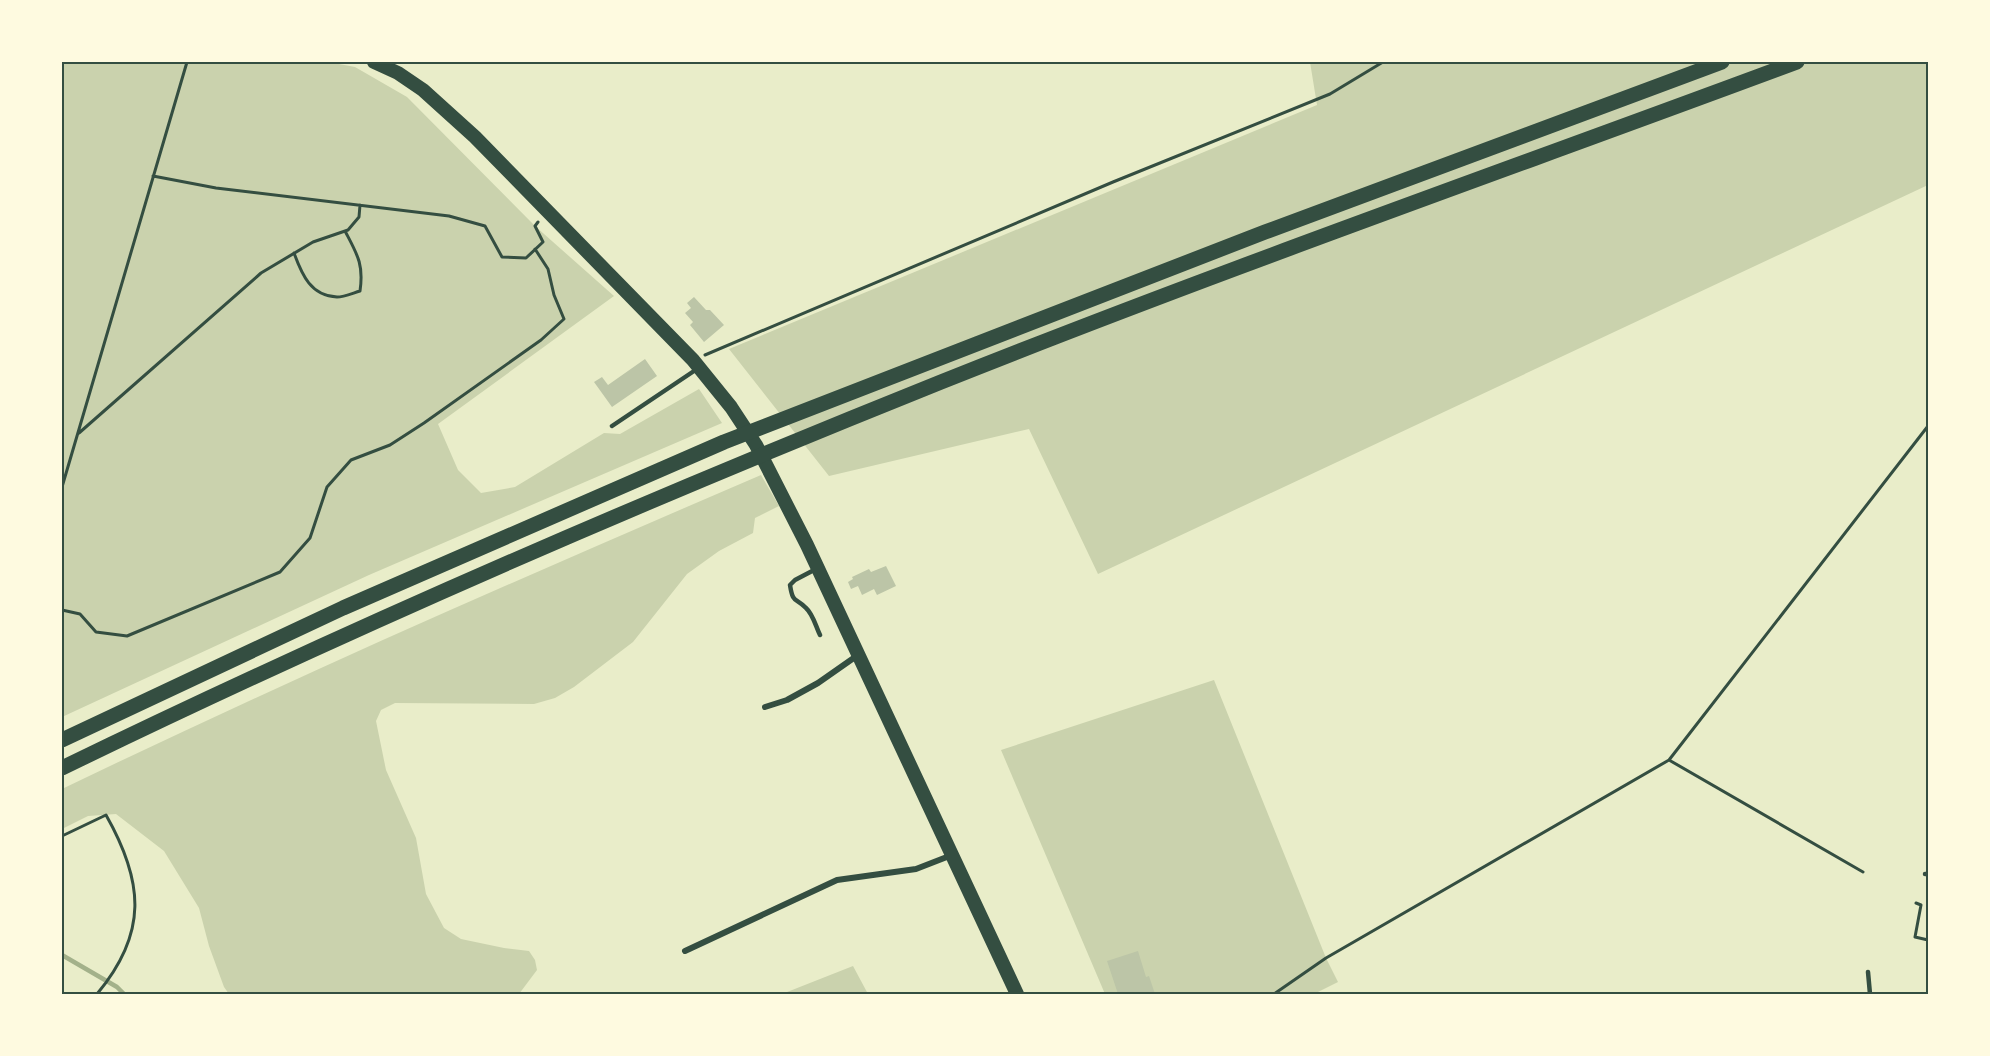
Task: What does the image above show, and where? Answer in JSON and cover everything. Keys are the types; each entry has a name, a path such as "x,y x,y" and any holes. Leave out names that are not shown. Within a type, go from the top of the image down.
{"highway":[{"path":"62,740 343,608 724,442 1276,228 1722,62"},
{"path":"62,768 403,610 741,464 944,381 1145,303 1797,62"}],"main road":[{"path":"374,62 398,73 448,111 696,364 731,407 756,445 860,654 1017,994"}],"street":[{"path":"765,707 787,700 818,683 860,654"},
{"path":"685,951 837,880 916,869 952,855"}],"lane":[{"path":"612,426 696,364"},
{"path":"818,568 790,585 796,602 807,609 820,635"},
{"path":"1868,972 1870,994"}],"path":[{"path":"62,487 187,62"},
{"path":"696,364 1092,191 1330,94 1383,62"},
{"path":"153,176 216,188 450,216 485,226 502,257 526,258 543,242 535,226 548,212"},
{"path":"78,434 261,273 313,243 345,231 359,217 360,205"},
{"path":"294,254 302,275 320,294 339,297 360,291 363,273 359,256 345,231"},
{"path":"62,610 80,614 96,632 127,636 280,572 310,538 327,487 351,460 390,445 424,423 541,340 564,319 554,295 548,269 535,249"},
{"path":"1274,994 1326,958 1669,760 1929,426"},
{"path":"1669,760 1863,872"},
{"path":"62,836 106,815 130,864 135,890 131,938 112,974 97,994"},
{"path":"1916,903 1921,905 1915,937 1929,940"}],"green space":[{"path":"62,62 328,62 355,67 407,97 535,226 614,296 438,424 458,470 481,493 515,487 604,433 620,434 699,389 722,423 369,575 62,717"},
{"path":"1310,62 1928,62 1928,185 1098,574 1029,429 829,476 729,349 1317,105"},
{"path":"761,475 779,506 755,518 753,533 719,551 687,574 633,642 574,687 555,698 534,704 395,703 381,710 376,721 386,770 416,838 426,894 444,928 461,939 529,951 535,960 537,970 519,994 229,994 224,987 209,946 199,908 164,851 116,814 88,816 62,829 62,789 410,628"},
{"path":"1214,680 1326,958 1338,982 1314,994 1105,994 1001,750"},
{"path":"853,966 868,994 782,994"}],"building":[{"path":"694,297 724,325 704,342 690,325 693,322 685,313 691,308 687,303"},
{"path":"645,359 657,376 612,407 594,382 602,377 608,385"},
{"path":"886,566 896,586 877,595 874,589 862,595 858,586 851,589 848,582 853,579 852,577 869,569 871,572"},
{"path":"1138,951 1146,977 1149,976 1155,994 1118,994 1107,961"}],"waterway":[{"path":"62,955 117,987 124,994"}]}
